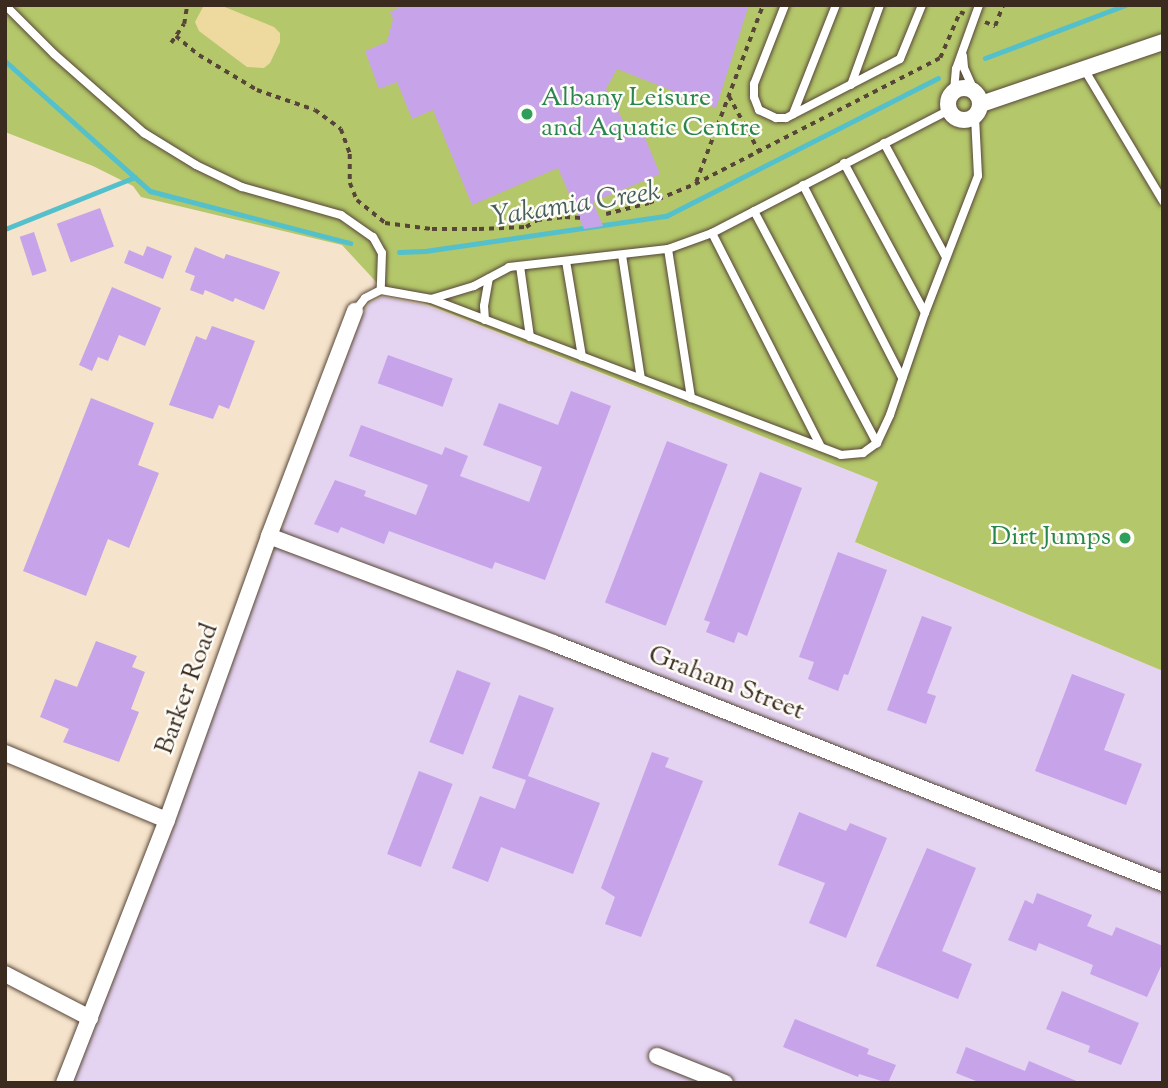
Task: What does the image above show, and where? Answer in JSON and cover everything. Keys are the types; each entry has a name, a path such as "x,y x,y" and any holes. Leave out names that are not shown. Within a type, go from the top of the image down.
{"street":[{"path":"977,103 964,88 954,91 948,100 949,110 960,120 977,103 1163,42"},
{"name":"Barker Road","path":"64,1083 167,820 269,536 355,311"},
{"name":"Graham Street","path":"269,536 590,657 1163,883"},
{"path":"5,752 167,820"},
{"path":"5,974 90,1018"},
{"path":"657,1056 725,1083"}],"lane":[{"path":"5,5 54,54 154,139 196,165 242,187 341,215 373,237 382,253 381,289"},
{"path":"785,5 754,84 754,97 759,110 776,118 793,114 900,59 922,5"},
{"path":"793,114 836,5"},
{"path":"851,85 880,5"},
{"path":"954,91 956,69 963,56 979,5"},
{"path":"355,311 365,298 381,289 431,299 841,455 863,453 877,443 978,176 977,103 964,68 963,56"},
{"path":"1084,69 1163,201"},
{"path":"431,299 474,286 509,267 668,249 712,233 949,110"},
{"path":"884,143 946,257"},
{"path":"844,163 925,313"},
{"path":"803,184 902,378"},
{"path":"754,211 877,443"},
{"path":"712,233 821,447"},
{"path":"668,249 691,398"},
{"path":"622,255 641,379"},
{"path":"566,261 582,357"},
{"path":"520,266 530,337"},
{"path":"485,320 484,306 490,277"}],"path":[{"path":"172,43 184,24 187,5"},
{"path":"695,184 763,5"},
{"path":"176,36 257,90 315,110 341,129 350,154 350,183 357,200 384,223 432,229 479,229 526,226 537,220 565,217 582,218"},
{"path":"729,96 760,153"}],"shaded area":[{"path":"383,297 427,306 879,482 856,543 1163,671 1163,1083 72,1083 363,314 370,303"}],"green space":[{"path":"5,5 1163,5 1163,671 855,542 878,482 379,285 342,245 141,197 133,186 93,166 5,132"}],"sand":[{"path":"204,5 220,5 274,27 280,33 280,42 270,63 264,68 247,67 199,31 195,22"}],"building":[{"name":"Albany Leisure and Aquatic Centre","path":"404,5 749,5 716,108 617,69 606,89 632,137 643,133 660,174 593,202 603,226 584,229 558,168 472,205 433,110 412,119 397,82 379,89 365,51 387,42 393,19 390,12"},
{"path":"100,208 114,247 71,262 57,224"},
{"path":"34,232 47,271 32,276 20,237"},
{"path":"147,246 172,256 163,279 124,263 129,250 143,256"},
{"path":"195,247 224,259 226,254 280,272 264,310 235,298 233,302 205,290 203,295 190,290 195,276 185,272"},
{"path":"112,287 161,308 145,346 119,335 108,361 98,357 92,371 79,365"},
{"path":"212,326 255,341 229,409 219,405 213,419 169,405 196,336 206,340"},
{"path":"388,355 453,379 443,407 378,383"},
{"path":"571,391 611,406 545,580 495,562 492,569 389,531 384,544 341,527 338,533 314,524 335,480 366,491 364,496 416,515 428,485 349,456 361,425 442,455 445,447 468,456 460,476 529,502 542,467 483,445 499,403 558,425"},
{"path":"91,398 154,423 138,465 159,473 129,548 108,539 86,596 23,571"},
{"path":"667,441 728,464 666,626 605,603"},
{"path":"760,472 802,488 747,636 738,632 734,643 706,632 710,622 704,620"},
{"path":"838,552 887,570 848,675 844,674 838,691 808,679 814,662 799,657"},
{"path":"922,616 952,627 927,693 936,696 926,724 887,710"},
{"path":"96,641 137,656 132,667 145,672 131,709 139,712 119,762 63,742 69,729 40,717 55,679 77,687"},
{"path":"457,670 491,683 463,755 429,742"},
{"path":"1072,674 1125,694 1104,750 1142,764 1126,805 1035,771"},
{"path":"519,695 554,708 528,776 600,803 573,874 501,847 488,882 452,868 480,796 515,809 526,780 492,768"},
{"path":"652,752 669,758 665,767 703,781 641,937 605,924 615,897 601,888"},
{"path":"419,771 453,784 421,867 387,854"},
{"path":"799,812 846,831 850,823 887,838 846,938 809,923 825,883 778,865"},
{"path":"927,848 976,868 942,951 972,964 958,999 876,966"},
{"path":"1037,893 1092,915 1087,926 1112,936 1116,927 1163,946 1163,962 1147,997 1090,974 1093,965 1039,943 1036,951 1008,940 1025,900 1033,904"},
{"path":"1062,991 1139,1023 1121,1065 1088,1052 1090,1046 1046,1029"},
{"path":"795,1019 869,1049 867,1054 896,1065 888,1083 859,1074 858,1077 783,1047"},
{"path":"966,1047 1025,1071 1029,1061 1081,1083 981,1083 956,1073"}],"waterway":[{"name":"Yakamia Creek","path":"985,58 1125,5"},
{"name":"Yakamia Creek","path":"5,61 150,191 350,243"},
{"name":"Yakamia Creek","path":"399,252 425,251 666,216 938,78"},
{"path":"5,229 135,177"}],"place":[{"name":"Albany Leisure and Aquatic Centre","path":"527,114"},
{"name":"Dirt Jumps","path":"1125,538"}]}
